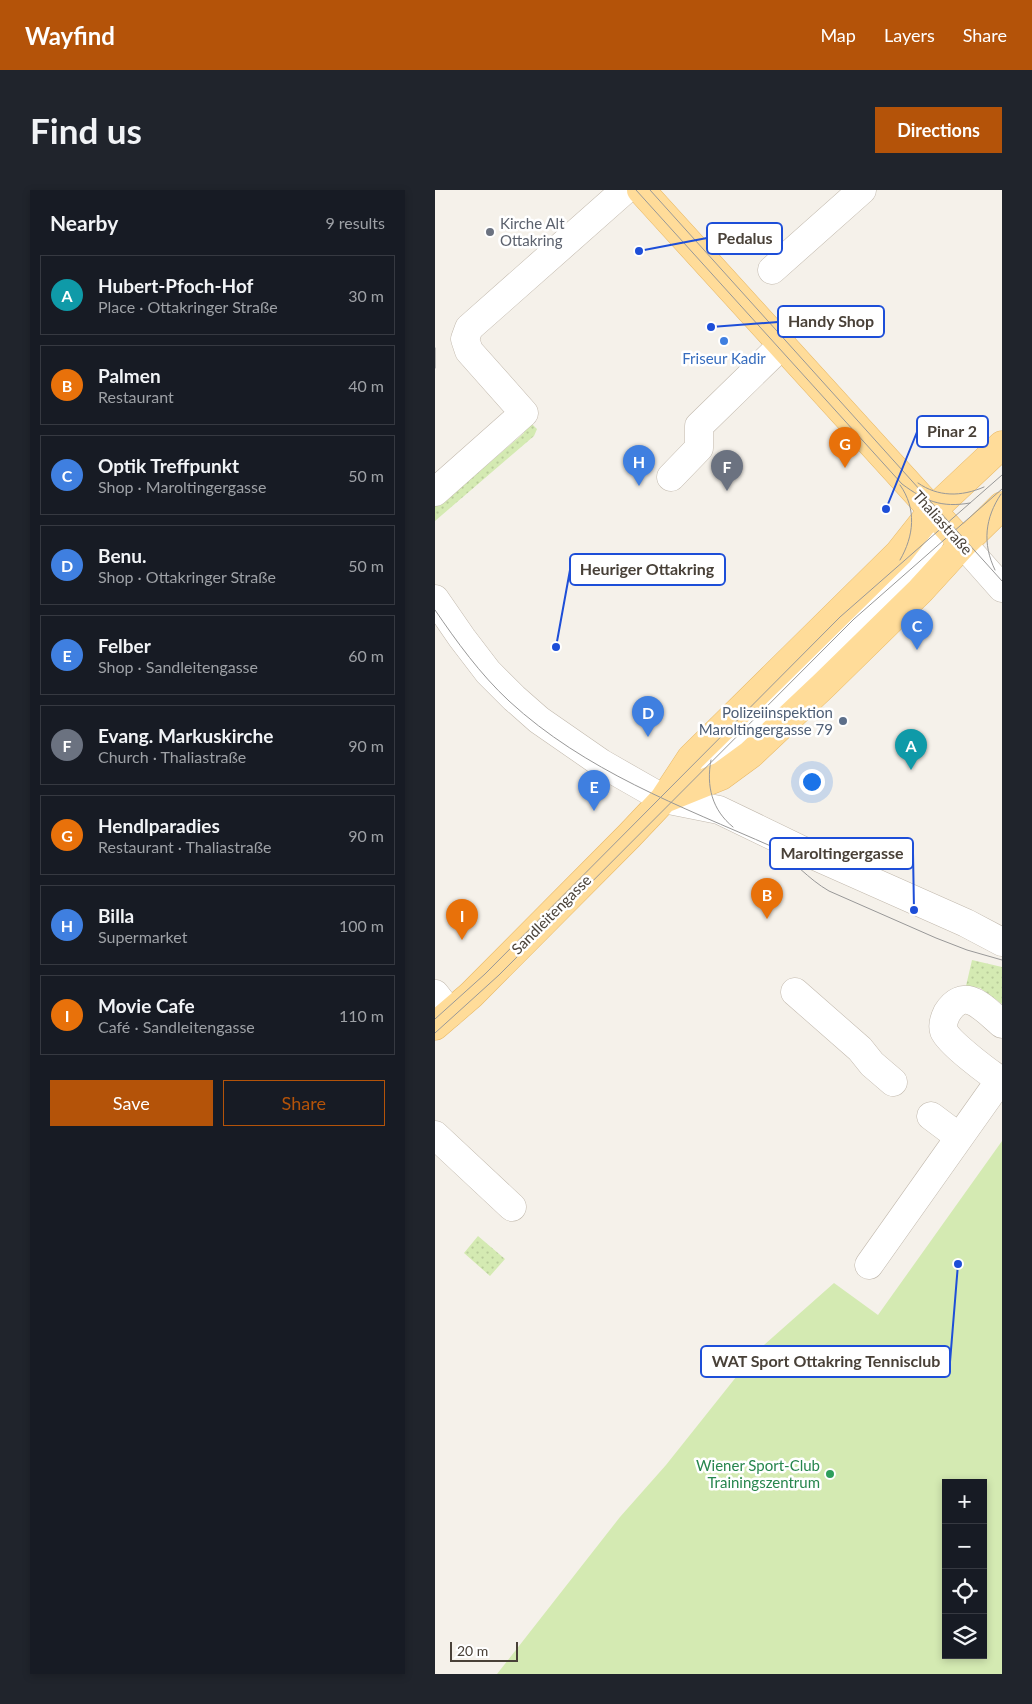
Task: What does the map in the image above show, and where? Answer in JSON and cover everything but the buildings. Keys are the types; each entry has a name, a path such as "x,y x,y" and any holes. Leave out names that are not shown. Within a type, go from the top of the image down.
{"main road":[{"name":"Thaliastraße","path":"641,190 963,544"},
{"path":"664,799 691,758 899,553 933,510 1002,446"},
{"path":"664,799 721,776 751,754 825,685 1002,506"},
{"name":"Sandleitengasse","path":"440,1011 471,995 664,799"}],"street":[{"path":"435,492 524,413 469,350 466,344 466,333 473,323 625,190"},
{"path":"772,270 862,190"},
{"path":"671,476 699,448 699,426 782,345"},
{"name":"Thaliastraße","path":"963,544 1002,588"},
{"path":"435,599 461,638 488,672 514,698 539,720 601,763 664,799 719,810 806,852 966,923 1002,942"},
{"path":"795,992 860,1049 872,1064 893,1082"},
{"path":"869,1265 1001,1081 947,1037 943,1030 945,1017 955,1003 966,999 978,1004 1002,1024"},
{"path":"931,1116 959,1137"},
{"path":"435,1135 513,1206"}],"green space":[{"path":"530,422 537,429 534,436 435,521 435,501 446,500 524,433 524,428"},
{"path":"972,960 1002,967 1002,1004 980,988 966,986"},
{"name":"Wiener Sport-Club Trainingszentrum","path":"1002,1141 1002,1674 497,1674 620,1517 666,1465 756,1352 834,1283 878,1315"},
{"path":"478,1236 505,1259 490,1276 464,1253"}],"tram line":[{"path":"636,190 902,484 918,495 934,502 950,505 970,503"},
{"path":"650,190 1002,581"},
{"path":"435,348 435,368"},
{"path":"435,1019 485,974 840,617 1002,475"},
{"path":"918,483 934,491 950,494 967,493 984,487"},
{"path":"900,485 909,503 912,522 908,542 900,560"},
{"path":"435,1033 499,975 854,619 1002,489"},
{"path":"995,570 988,550 987,531 991,512 1001,494"},
{"path":"435,610 469,657 498,691 538,726 569,748 635,785 773,847 829,891 936,938 967,950 1002,960"},
{"path":"711,760 709,779 712,797 720,813 733,827"}],"place":[{"name":"Kirche Alt Ottakring","path":"490,232"},
{"name":"Pedalus","path":"639,251"},
{"name":"Handy Shop","path":"711,327"},
{"name":"Friseur Kadir","path":"724,341"},
{"name":"Hendlparadies","path":"845,468"},
{"name":"Billa","path":"639,486"},
{"name":"Evang. Markuskirche","path":"727,491"},
{"name":"Pinar 2","path":"886,509"},
{"name":"Heuriger Ottakring","path":"556,647"},
{"name":"Optik Treffpunkt","path":"917,650"},
{"name":"Polizeiinspektion Maroltingergasse 79","path":"843,721"},
{"name":"Benu.","path":"648,737"},
{"name":"Hubert-Pfoch-Hof","path":"911,770"},
{"name":"Felber","path":"594,811"},
{"name":"Maroltingergasse","path":"914,910"},
{"name":"Palmen","path":"767,919"},
{"name":"Movie Cafe","path":"462,940"},
{"name":"WAT Sport Ottakring Tennisclub","path":"958,1264"},
{"name":"Wiener Sport-Club Trainingszentrum","path":"830,1474"}]}
